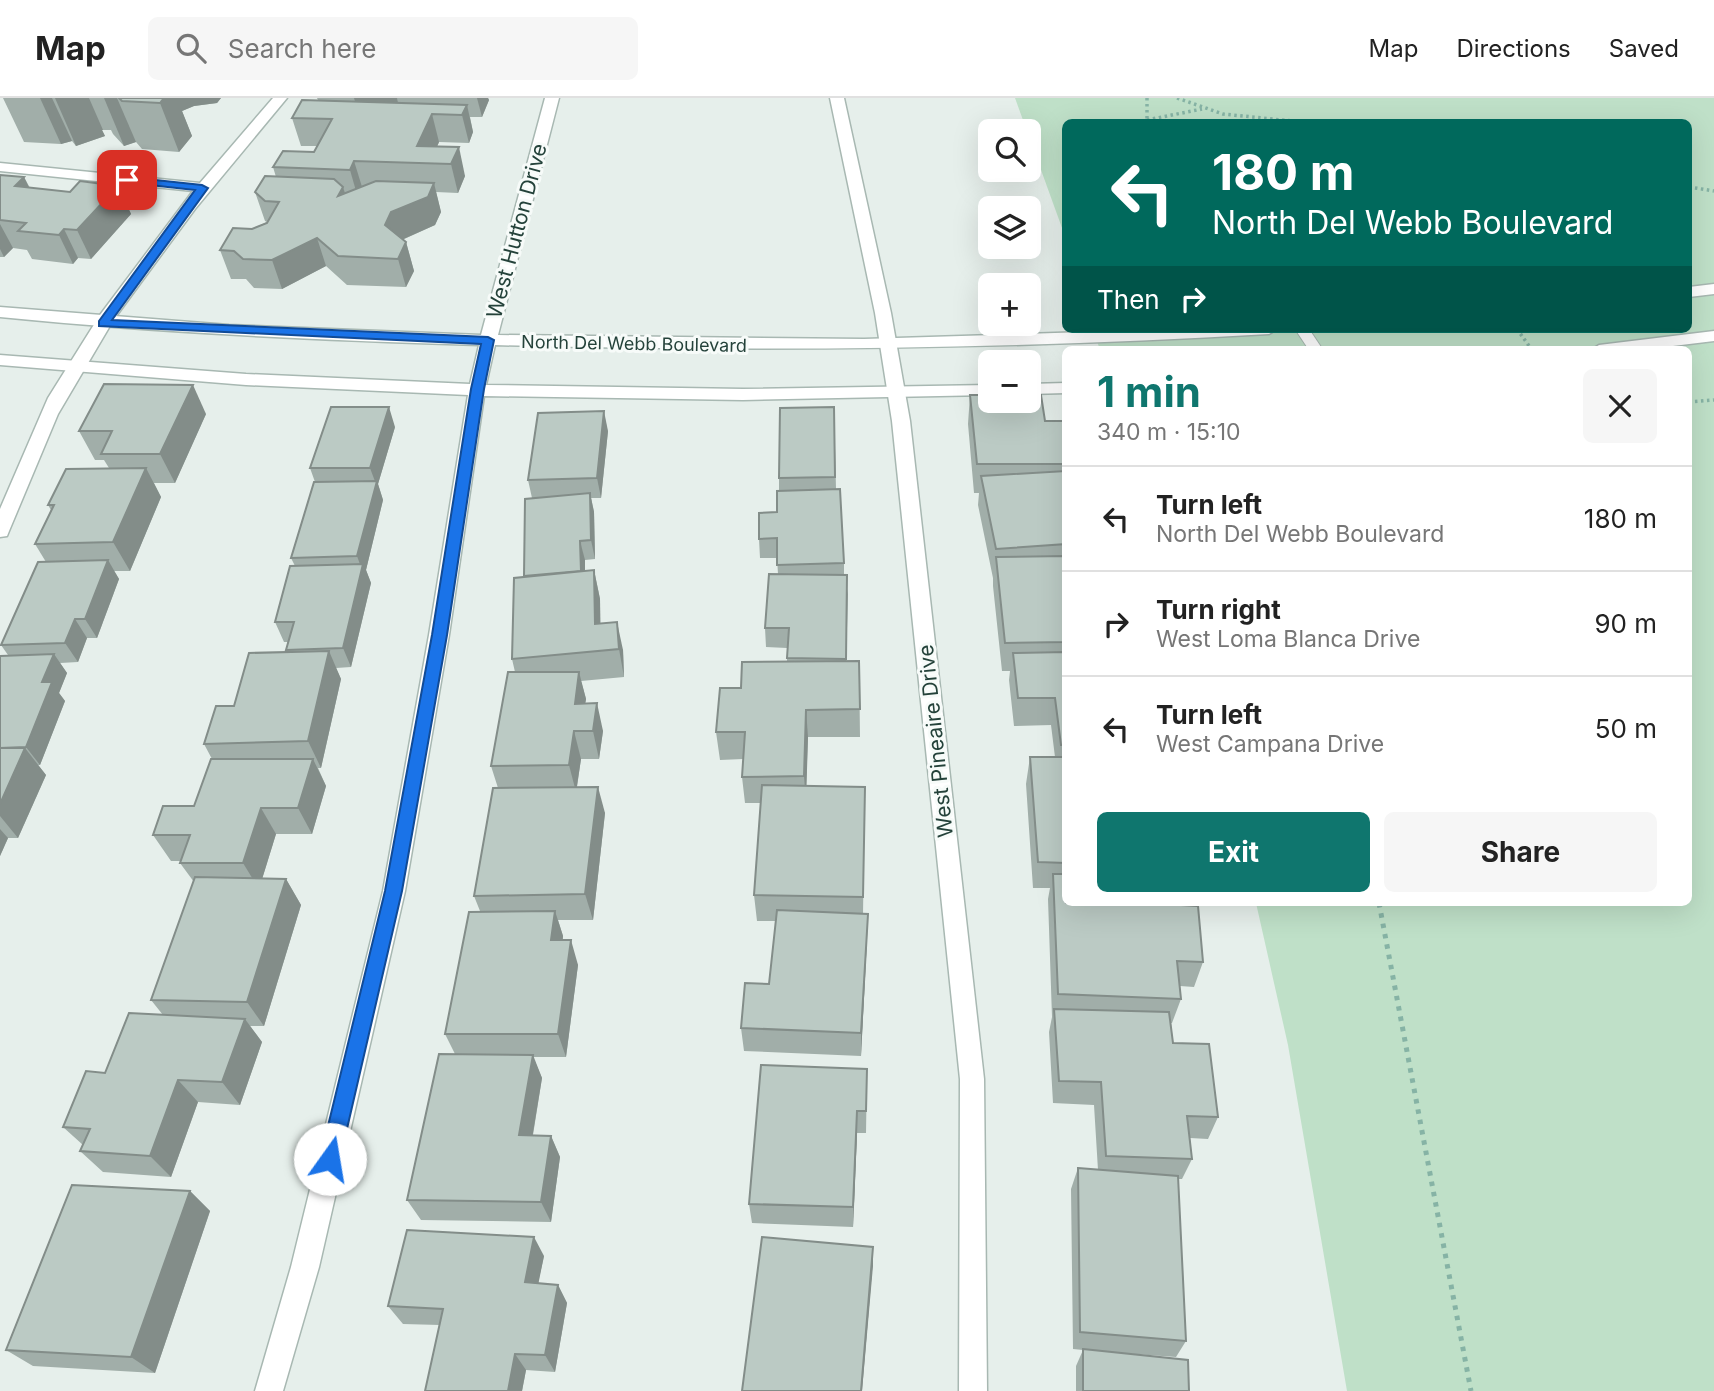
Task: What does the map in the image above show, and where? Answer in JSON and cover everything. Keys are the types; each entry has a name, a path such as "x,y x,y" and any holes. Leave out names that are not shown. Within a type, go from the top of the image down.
{"street":[{"path":"0,531 57,399 104,324 202,188 280,98"},
{"name":"West Hutton Drive","path":"269,1391 305,1267 394,891 442,622 477,389 552,98"},
{"name":"West Pineaire Drive","path":"837,98 896,394 972,1079 973,1391"},
{"path":"0,167 202,188"},
{"path":"1692,292 1714,289"},
{"name":"North Del Webb Boulevard","path":"0,312 104,324 488,340 712,346 888,345 1174,333"},
{"path":"1632,346 1714,336"},
{"path":"0,360 76,368 312,383 477,389 896,394 978,391"},
{"path":"1041,389 1062,388"}],"path":[{"path":"1147,98 1147,119"},
{"path":"1177,98 1223,114 1272,119"},
{"path":"1156,119 1203,109"},
{"path":"1692,187 1714,191"},
{"path":"1692,402 1714,400"},
{"path":"1380,906 1471,1391"}],"green space":[{"path":"1015,98 1714,98 1714,1391 1347,1391 1288,1045 1257,906 1692,906 1692,346 1099,346 1094,333 1692,333 1692,119 1062,119 1062,228 1041,170 1041,119 1023,119"}],"building":[{"path":"119,98 164,98 160,103 122,101"},
{"path":"302,100 467,105 462,115 432,114 417,146 459,147 451,164 354,161 350,170 273,167 283,151 314,152 332,119 292,118"},
{"path":"0,175 24,177 15,186 70,192 80,181 118,186 77,230 64,229 59,235 18,231 26,223 0,220"},
{"path":"265,176 334,179 343,187 338,196 376,181 434,183 428,197 391,212 385,225 406,242 398,259 338,256 317,238 272,260 243,259 234,251 220,250 233,228 252,229 267,223 279,202 265,201 255,192"},
{"path":"104,384 193,385 160,454 101,454 112,431 79,431"},
{"path":"970,395 978,395 978,413 1041,413 1041,395 1045,421 1062,421 1062,464 977,464"},
{"path":"331,407 389,407 370,468 310,468"},
{"path":"834,407 835,477 779,478 780,408"},
{"path":"604,411 597,478 528,480 538,413"},
{"path":"146,468 113,542 35,544 54,505 48,505 66,469"},
{"path":"1062,471 1062,544 996,549 981,476"},
{"path":"377,481 357,556 291,558 314,482"},
{"path":"840,489 844,563 777,565 777,538 759,539 759,513 777,512 777,491"},
{"path":"590,493 591,540 580,541 581,571 524,576 525,499"},
{"path":"1062,556 1062,642 1005,643 996,557"},
{"path":"108,560 85,619 75,619 65,643 1,645 38,562"},
{"path":"363,564 343,648 286,650 294,622 275,622 290,566"},
{"path":"594,570 595,624 617,622 619,649 512,659 514,578"},
{"path":"769,574 847,575 846,659 787,658 789,628 765,628"},
{"path":"329,651 308,741 204,744 216,706 234,706 249,653"},
{"path":"1062,652 1062,745 1055,698 1018,698 1013,653"},
{"path":"54,654 42,682 52,682 26,747 0,748 0,656"},
{"path":"859,661 860,709 806,710 804,776 742,777 745,732 716,732 720,688 741,688 742,662"},
{"path":"508,672 579,672 575,704 597,703 593,731 574,731 569,765 491,766"},
{"path":"0,748 25,748 0,804"},
{"path":"1030,757 1062,757 1062,863 1038,862"},
{"path":"211,759 313,759 298,808 261,808 243,863 180,863 190,835 153,835 163,806 194,806"},
{"path":"762,785 865,787 863,897 754,895"},
{"path":"598,787 585,894 474,896 493,788"},
{"path":"1053,874 1062,874 1062,906 1198,906 1203,962 1177,961 1181,999 1058,994"},
{"path":"195,877 286,879 247,1002 151,1000"},
{"path":"777,910 868,914 861,1033 741,1028 745,983 769,984"},
{"path":"555,911 551,940 571,940 558,1034 445,1034 469,912"},
{"path":"1054,1009 1169,1012 1173,1043 1209,1044 1218,1117 1187,1116 1192,1159 1106,1156 1101,1082 1059,1081"},
{"path":"129,1013 245,1019 222,1082 178,1080 150,1156 80,1151 90,1129 63,1127 86,1071 105,1073"},
{"path":"439,1054 533,1055 519,1135 551,1136 541,1202 407,1200"},
{"path":"761,1065 867,1069 866,1111 857,1111 853,1207 749,1204"},
{"path":"1078,1168 1178,1176 1186,1341 1080,1332"},
{"path":"72,1185 190,1191 131,1357 6,1350"},
{"path":"407,1230 534,1237 525,1282 558,1285 545,1355 515,1354 508,1391 425,1391 443,1309 388,1306"},
{"path":"762,1237 873,1247 861,1391 742,1391"},
{"path":"1083,1349 1188,1360 1189,1391 1083,1391"}],"route":[{"path":"127,180 202,188 116,303 104,324 488,340 477,389 439,635 394,891 330,1159"}]}
